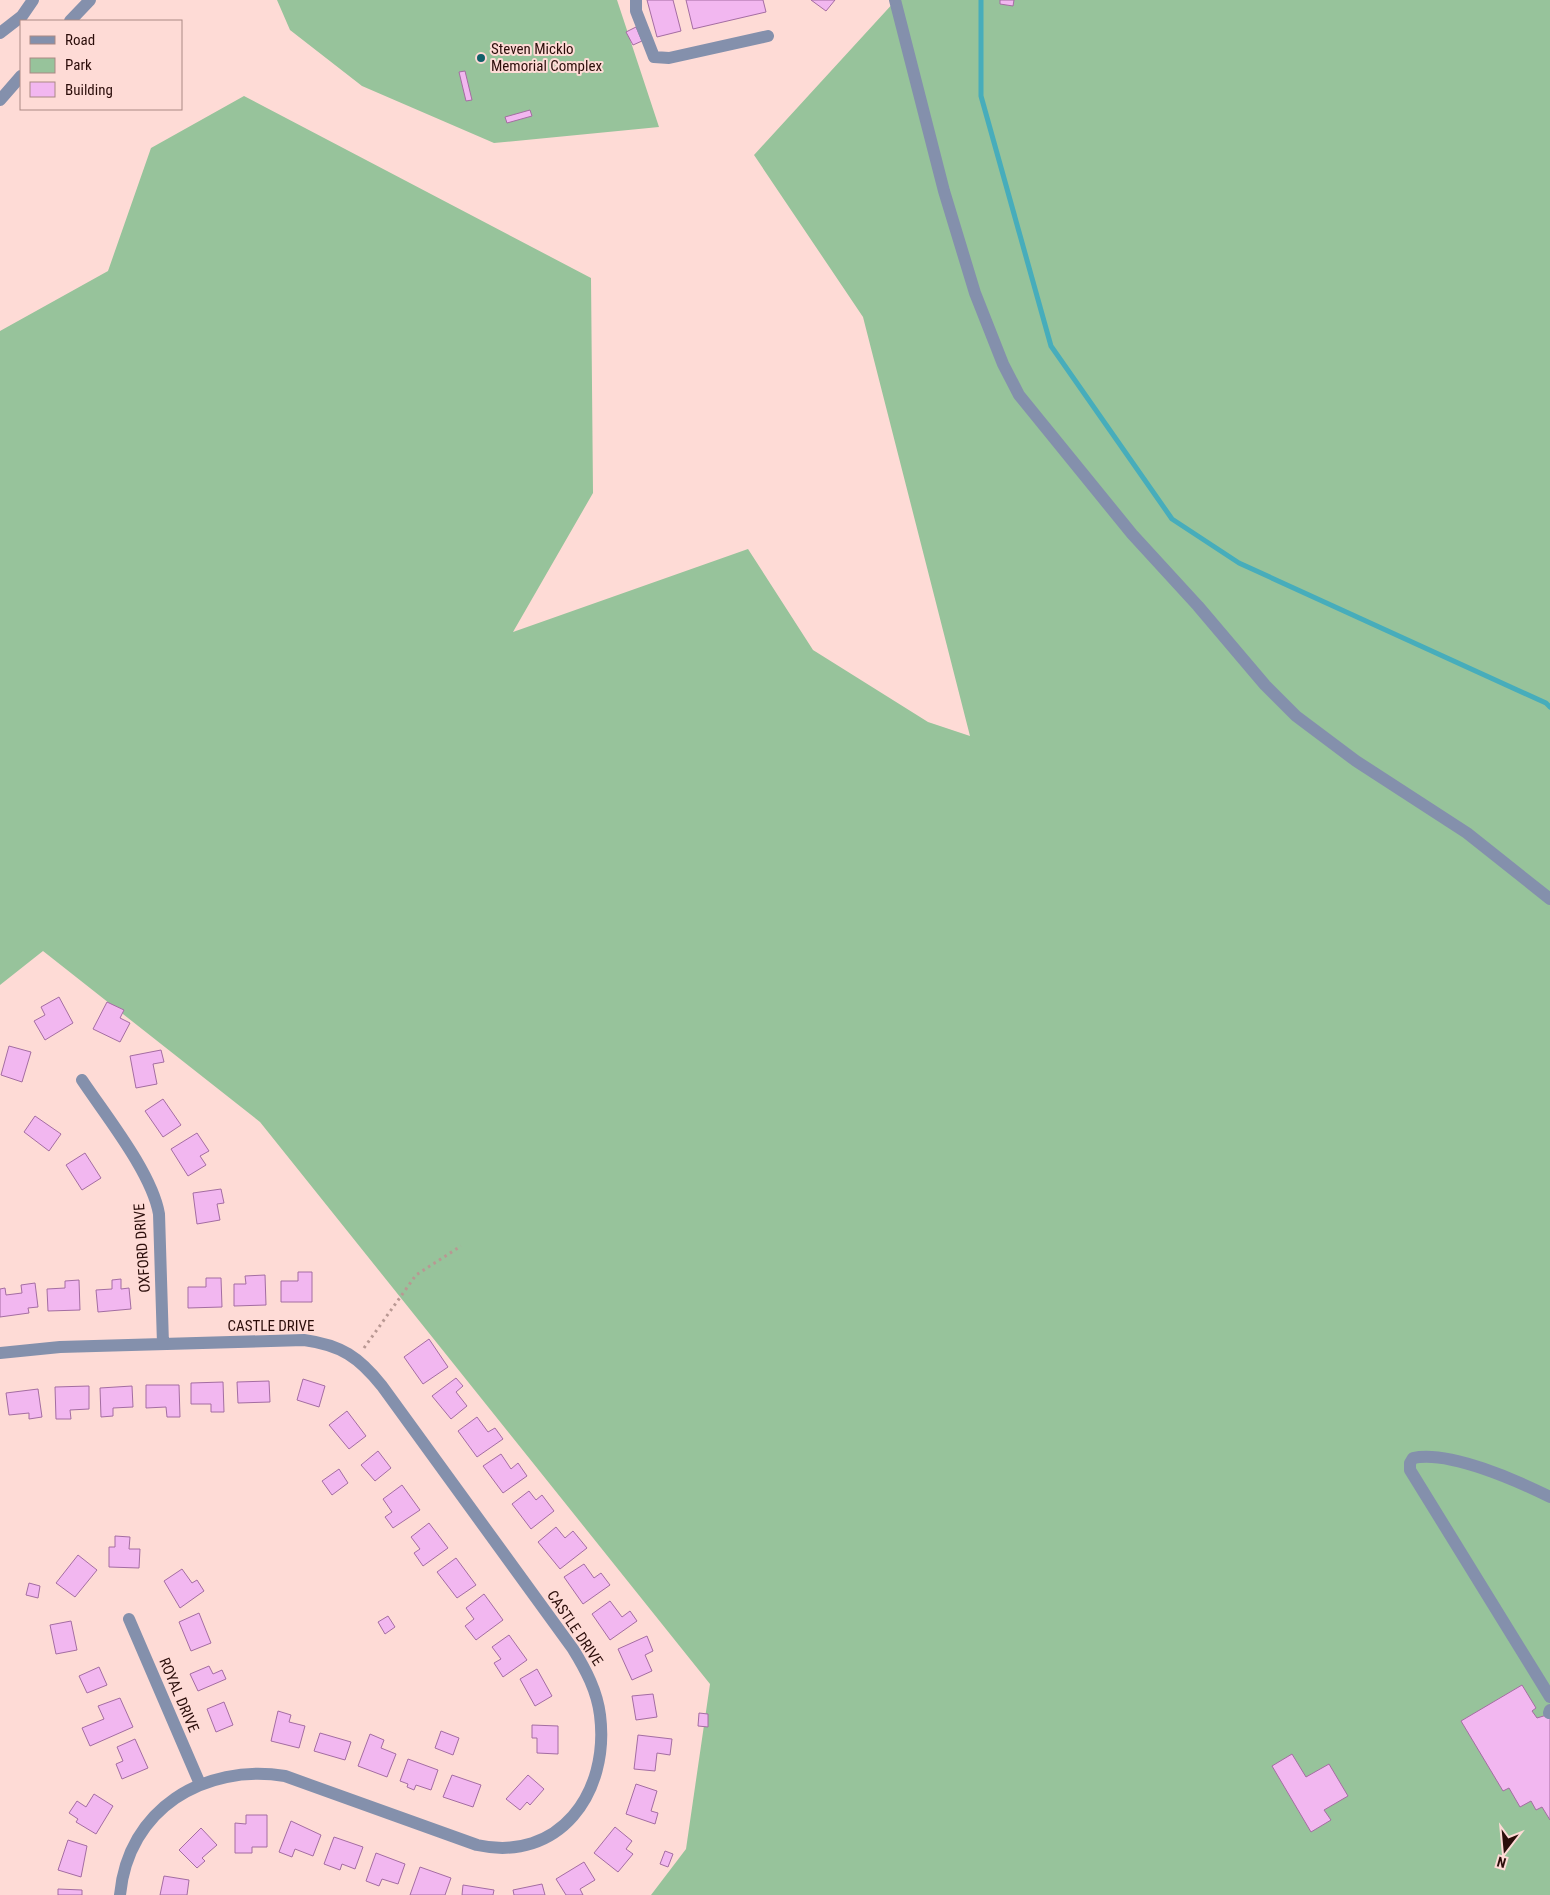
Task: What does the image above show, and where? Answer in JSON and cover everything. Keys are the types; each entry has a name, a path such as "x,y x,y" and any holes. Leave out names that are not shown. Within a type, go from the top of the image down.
{"street":[{"path":"0,33 22,16 33,0"},
{"path":"71,20 90,0"},
{"path":"636,0 636,11 654,57 669,58 768,36"},
{"path":"895,0 944,191 975,293 1003,364 1019,395 1132,534 1198,606 1265,685 1296,716 1356,761 1467,833 1550,899"},
{"path":"0,100 20,77"},
{"name":"OXFORD DRIVE","path":"82,1080 143,1172 157,1198 160,1214 163,1344"},
{"name":"CASTLE DRIVE","path":"0,1353 60,1347 304,1340 324,1343 357,1359 382,1386 582,1664 594,1692 600,1717 599,1756 589,1791 582,1805 558,1831 543,1840 525,1846 492,1848 457,1839 285,1776 255,1773 236,1774 200,1784 172,1800 145,1828 127,1861 120,1895"},
{"path":"1550,1497 1512,1478 1456,1462 1422,1456 1413,1458 1410,1463 1410,1470 1550,1697"},
{"name":"ROYAL DRIVE","path":"129,1619 200,1784"}],"path":[{"path":"357,1359 416,1275 461,1246"}],"green space":[{"name":"Steven Micklo Memorial Complex","path":"277,0 617,0 659,127 494,143 362,86 290,30"},
{"path":"896,0 1550,0 1550,1895 651,1895 686,1849 710,1684 260,1122 43,951 0,985 0,331 108,271 151,148 244,96 591,278 593,493 513,632 748,549 813,650 928,722 970,736 863,317 754,155"}],"building":[{"path":"647,0 673,0 681,31 657,37"},
{"path":"686,0 763,0 766,12 693,29"},
{"path":"811,0 835,0 826,11"},
{"path":"1000,0 1014,0 1013,6 1000,4"},
{"path":"636,27 642,41 633,45 626,32"},
{"path":"465,71 472,100 466,101 459,72"},
{"path":"530,110 532,116 507,123 505,117"},
{"path":"59,997 73,1023 45,1040 34,1021 45,1015 41,1007"},
{"path":"107,1002 124,1010 120,1018 130,1023 120,1042 93,1029"},
{"path":"9,1046 31,1052 22,1082 1,1075"},
{"path":"161,1050 164,1062 153,1064 157,1084 136,1088 130,1056"},
{"path":"163,1099 181,1125 163,1137 145,1111"},
{"path":"35,1116 61,1134 49,1151 24,1132"},
{"path":"197,1133 209,1151 200,1156 206,1165 188,1176 171,1149"},
{"path":"85,1153 101,1178 82,1190 66,1165"},
{"path":"221,1189 224,1203 217,1204 220,1220 197,1224 193,1193"},
{"path":"298,1272 312,1272 312,1302 281,1302 281,1281 298,1281"},
{"path":"265,1275 266,1305 234,1306 234,1284 246,1284 245,1276"},
{"path":"206,1278 221,1278 222,1307 188,1308 188,1287 206,1287"},
{"path":"121,1279 121,1289 129,1288 131,1309 98,1312 96,1290 112,1289 112,1280"},
{"path":"79,1280 80,1310 48,1311 47,1289 65,1288 65,1281"},
{"path":"35,1283 38,1307 28,1308 29,1313 0,1317 0,1289 5,1288 6,1295 22,1293 21,1285"},
{"path":"429,1339 448,1367 423,1384 404,1357"},
{"path":"456,1378 463,1386 456,1392 467,1406 451,1419 432,1396"},
{"path":"303,1379 325,1386 319,1407 297,1400"},
{"path":"269,1381 270,1402 238,1403 237,1382"},
{"path":"223,1382 224,1412 211,1412 211,1404 191,1404 191,1383"},
{"path":"146,1385 179,1385 180,1417 167,1417 166,1407 146,1408"},
{"path":"89,1386 89,1409 70,1410 71,1419 56,1419 55,1387"},
{"path":"132,1386 133,1407 113,1408 113,1416 101,1417 100,1388"},
{"path":"38,1389 42,1417 29,1419 29,1413 9,1415 6,1393"},
{"path":"347,1411 366,1436 349,1449 329,1425"},
{"path":"477,1417 488,1432 495,1428 503,1439 477,1457 458,1431"},
{"path":"378,1451 391,1468 375,1481 361,1465"},
{"path":"501,1454 511,1469 518,1463 527,1476 503,1493 483,1466"},
{"path":"339,1469 348,1483 332,1495 322,1481"},
{"path":"402,1485 420,1510 393,1528 385,1517 392,1512 383,1499"},
{"path":"529,1491 536,1500 542,1495 554,1511 531,1529 512,1504"},
{"path":"429,1523 448,1548 423,1566 414,1553 420,1549 411,1537"},
{"path":"556,1527 565,1538 573,1531 587,1548 560,1569 538,1542"},
{"path":"115,1536 130,1537 129,1549 140,1549 139,1568 109,1567 109,1547 115,1547"},
{"path":"78,1555 97,1570 75,1597 56,1583"},
{"path":"456,1558 476,1585 457,1598 437,1572"},
{"path":"584,1564 594,1578 601,1573 610,1585 583,1604 564,1577"},
{"path":"182,1569 192,1583 197,1580 204,1591 180,1608 164,1581"},
{"path":"29,1583 40,1586 38,1598 26,1595"},
{"path":"484,1594 503,1620 476,1640 465,1626 474,1619 466,1608"},
{"path":"610,1601 622,1617 630,1611 637,1621 610,1640 592,1614"},
{"path":"199,1613 211,1643 191,1651 179,1622"},
{"path":"388,1616 395,1627 385,1634 378,1622"},
{"path":"71,1621 77,1650 56,1654 50,1625"},
{"path":"509,1635 527,1660 503,1677 494,1663 501,1659 492,1647"},
{"path":"647,1636 653,1651 645,1655 652,1671 632,1680 618,1649"},
{"path":"209,1666 213,1674 222,1670 226,1679 198,1691 190,1674"},
{"path":"99,1667 107,1685 87,1693 79,1676"},
{"path":"537,1669 552,1696 535,1706 520,1679"},
{"path":"1522,1685 1536,1708 1532,1711 1537,1718 1550,1714 1550,1820 1542,1807 1536,1810 1531,1801 1520,1807 1509,1788 1503,1791 1461,1721"},
{"path":"653,1694 657,1717 636,1720 632,1696"},
{"path":"120,1698 133,1727 90,1746 82,1728 104,1719 98,1706"},
{"path":"224,1702 233,1725 216,1732 207,1709"},
{"path":"278,1711 291,1715 289,1722 305,1726 299,1748 271,1741"},
{"path":"699,1713 708,1714 708,1727 698,1726"},
{"path":"532,1725 558,1726 558,1754 537,1753 537,1738 532,1738"},
{"path":"441,1731 459,1738 453,1755 435,1748"},
{"path":"320,1733 351,1742 345,1760 314,1751"},
{"path":"370,1734 384,1740 381,1748 396,1754 387,1777 358,1766"},
{"path":"638,1735 672,1739 670,1755 657,1753 655,1771 634,1769"},
{"path":"135,1739 148,1768 122,1779 116,1764 123,1761 117,1747"},
{"path":"1292,1754 1306,1777 1329,1764 1348,1796 1324,1810 1331,1820 1311,1832 1272,1766"},
{"path":"408,1759 438,1770 431,1790 416,1785 414,1790 407,1787 408,1784 400,1781"},
{"path":"452,1775 481,1785 473,1807 443,1797"},
{"path":"528,1775 544,1789 530,1805 527,1802 520,1810 506,1799"},
{"path":"636,1784 657,1791 651,1811 658,1813 655,1824 626,1814"},
{"path":"94,1794 113,1806 96,1834 76,1822 78,1819 69,1813 77,1801 86,1807"},
{"path":"246,1815 267,1815 267,1847 252,1847 252,1853 235,1853 235,1823 246,1824"},
{"path":"291,1821 321,1835 313,1856 295,1849 292,1857 279,1852"},
{"path":"615,1827 632,1841 626,1849 633,1854 618,1872 594,1853"},
{"path":"201,1828 217,1845 202,1858 205,1861 197,1868 179,1850"},
{"path":"334,1837 363,1847 355,1869 342,1864 340,1870 324,1864"},
{"path":"68,1840 87,1846 81,1877 58,1870"},
{"path":"665,1851 673,1854 668,1867 660,1864"},
{"path":"376,1853 405,1864 398,1884 382,1879 379,1886 366,1881"},
{"path":"584,1862 595,1880 580,1889 583,1895 566,1895 556,1879"},
{"path":"420,1867 451,1878 445,1895 410,1895"},
{"path":"164,1876 189,1880 187,1895 160,1895"},
{"path":"542,1884 545,1895 514,1895 513,1890"},
{"path":"463,1885 494,1890 493,1895 462,1895"},
{"path":"58,1889 82,1890 82,1895 58,1895"}],"waterway":[{"path":"981,0 981,96 1051,346 1172,519 1239,563 1546,703 1550,707"}],"place":[{"name":"Steven Micklo Memorial Complex","path":"481,58"}]}
